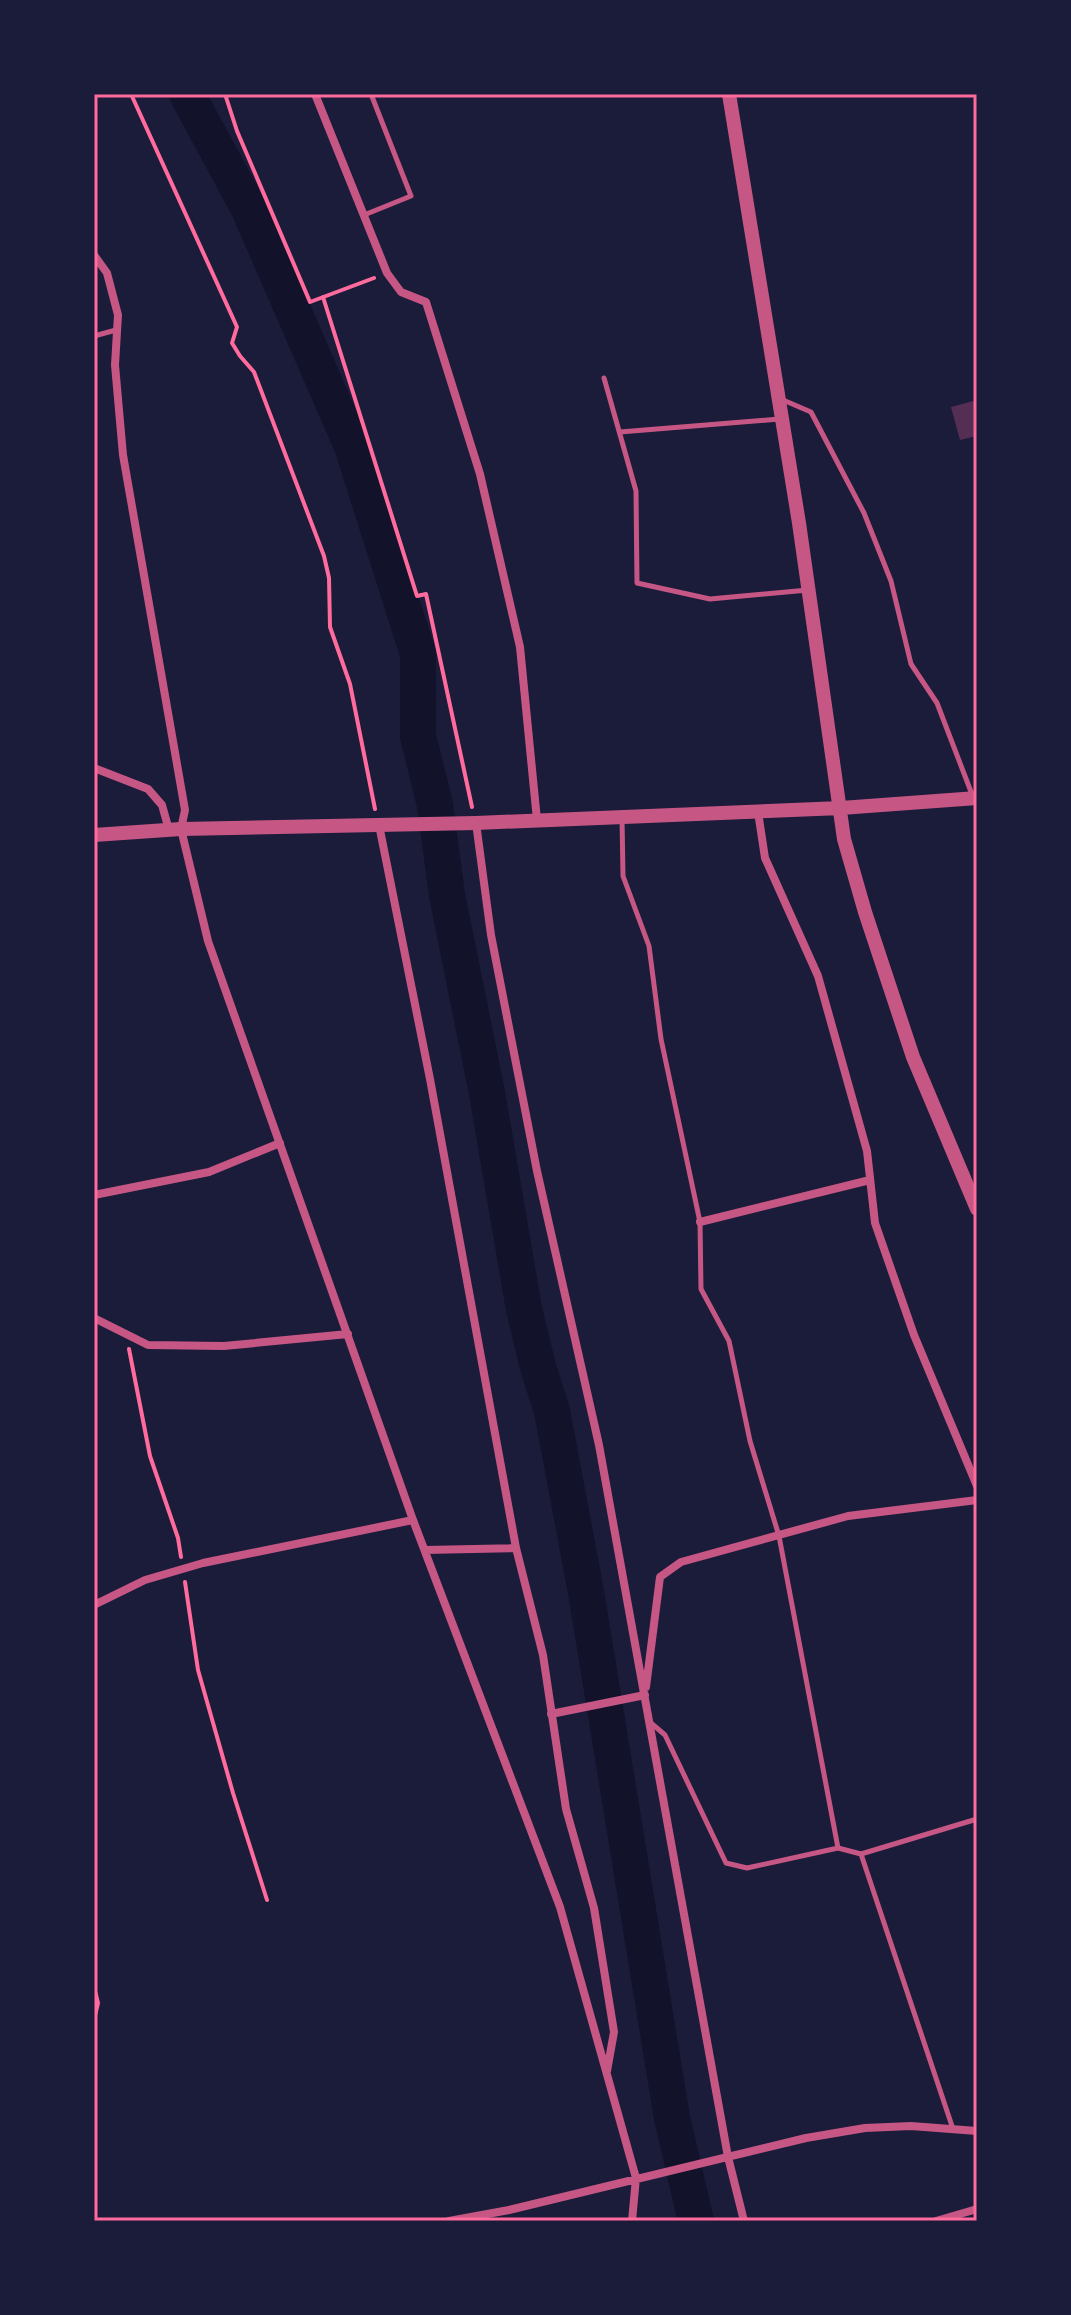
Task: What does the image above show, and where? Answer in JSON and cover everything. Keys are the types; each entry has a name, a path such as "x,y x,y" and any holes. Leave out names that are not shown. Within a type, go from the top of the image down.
{"street":[{"path":"315,94 387,273 401,292 426,302 480,474 520,647 537,820"},
{"path":"729,94 809,590 844,839 913,1057 977,1209"},
{"path":"94,255 107,273 118,315 115,365 123,455 185,810 175,830"},
{"path":"95,765 148,789 162,805 175,830 208,941 413,1520 560,1907 636,2178 632,2221"},
{"path":"94,835 758,812 975,798"},
{"path":"758,812 765,858 818,976 867,1151 875,1223 914,1335 977,1486"},
{"path":"470,823 537,1171 599,1445 728,2157 744,2221"},
{"path":"384,824 516,1548 543,1655 566,1809 594,1908 614,2032 606,2076"},
{"path":"94,1195 209,1172 280,1143"},
{"path":"700,1222 870,1180"},
{"path":"94,1318 148,1345 224,1346 348,1334"},
{"path":"645,1695 660,1577 681,1562 848,1516 977,1500"},
{"path":"94,1605 145,1580 183,1569 413,1520"},
{"path":"425,1550 516,1548"},
{"path":"551,1714 645,1695"},
{"path":"449,2221 490,2217 636,2178 865,2128 911,2126 977,2131"},
{"path":"936,2221 977,2209"}],"lane":[{"path":"363,215 411,196 371,94"},
{"path":"94,336 117,329"},
{"path":"604,378 636,491 637,583 710,599 809,590"},
{"path":"778,398 811,412 864,513 891,581 911,664 937,703 975,798"},
{"path":"620,432 781,419"},
{"path":"622,817 623,876 649,946 661,1039 700,1222 701,1289 729,1341 750,1441 779,1536 838,1848"},
{"path":"651,1723 665,1735 726,1863 747,1868 838,1848 861,1854 977,1819"},
{"path":"861,1854 953,2129"}],"path":[{"path":"131,94 237,327 232,343 254,372 324,556 329,578 330,627 350,684 384,824"},
{"path":"225,94 237,131 310,302 387,273"},
{"path":"323,297 417,596 426,594 470,823"},
{"path":"126,1335 150,1456 178,1538 198,1670 267,1900"},
{"path":"94,1987 98,2003 94,2020"}],"building":[{"path":"977,400 977,436 960,440 951,407"}],"waterway":[{"path":"187,94 249,209 352,446 418,654 418,736 435,805 447,895 487,1093 524,1309 552,1411 586,1592 672,2118 696,2221"}]}
